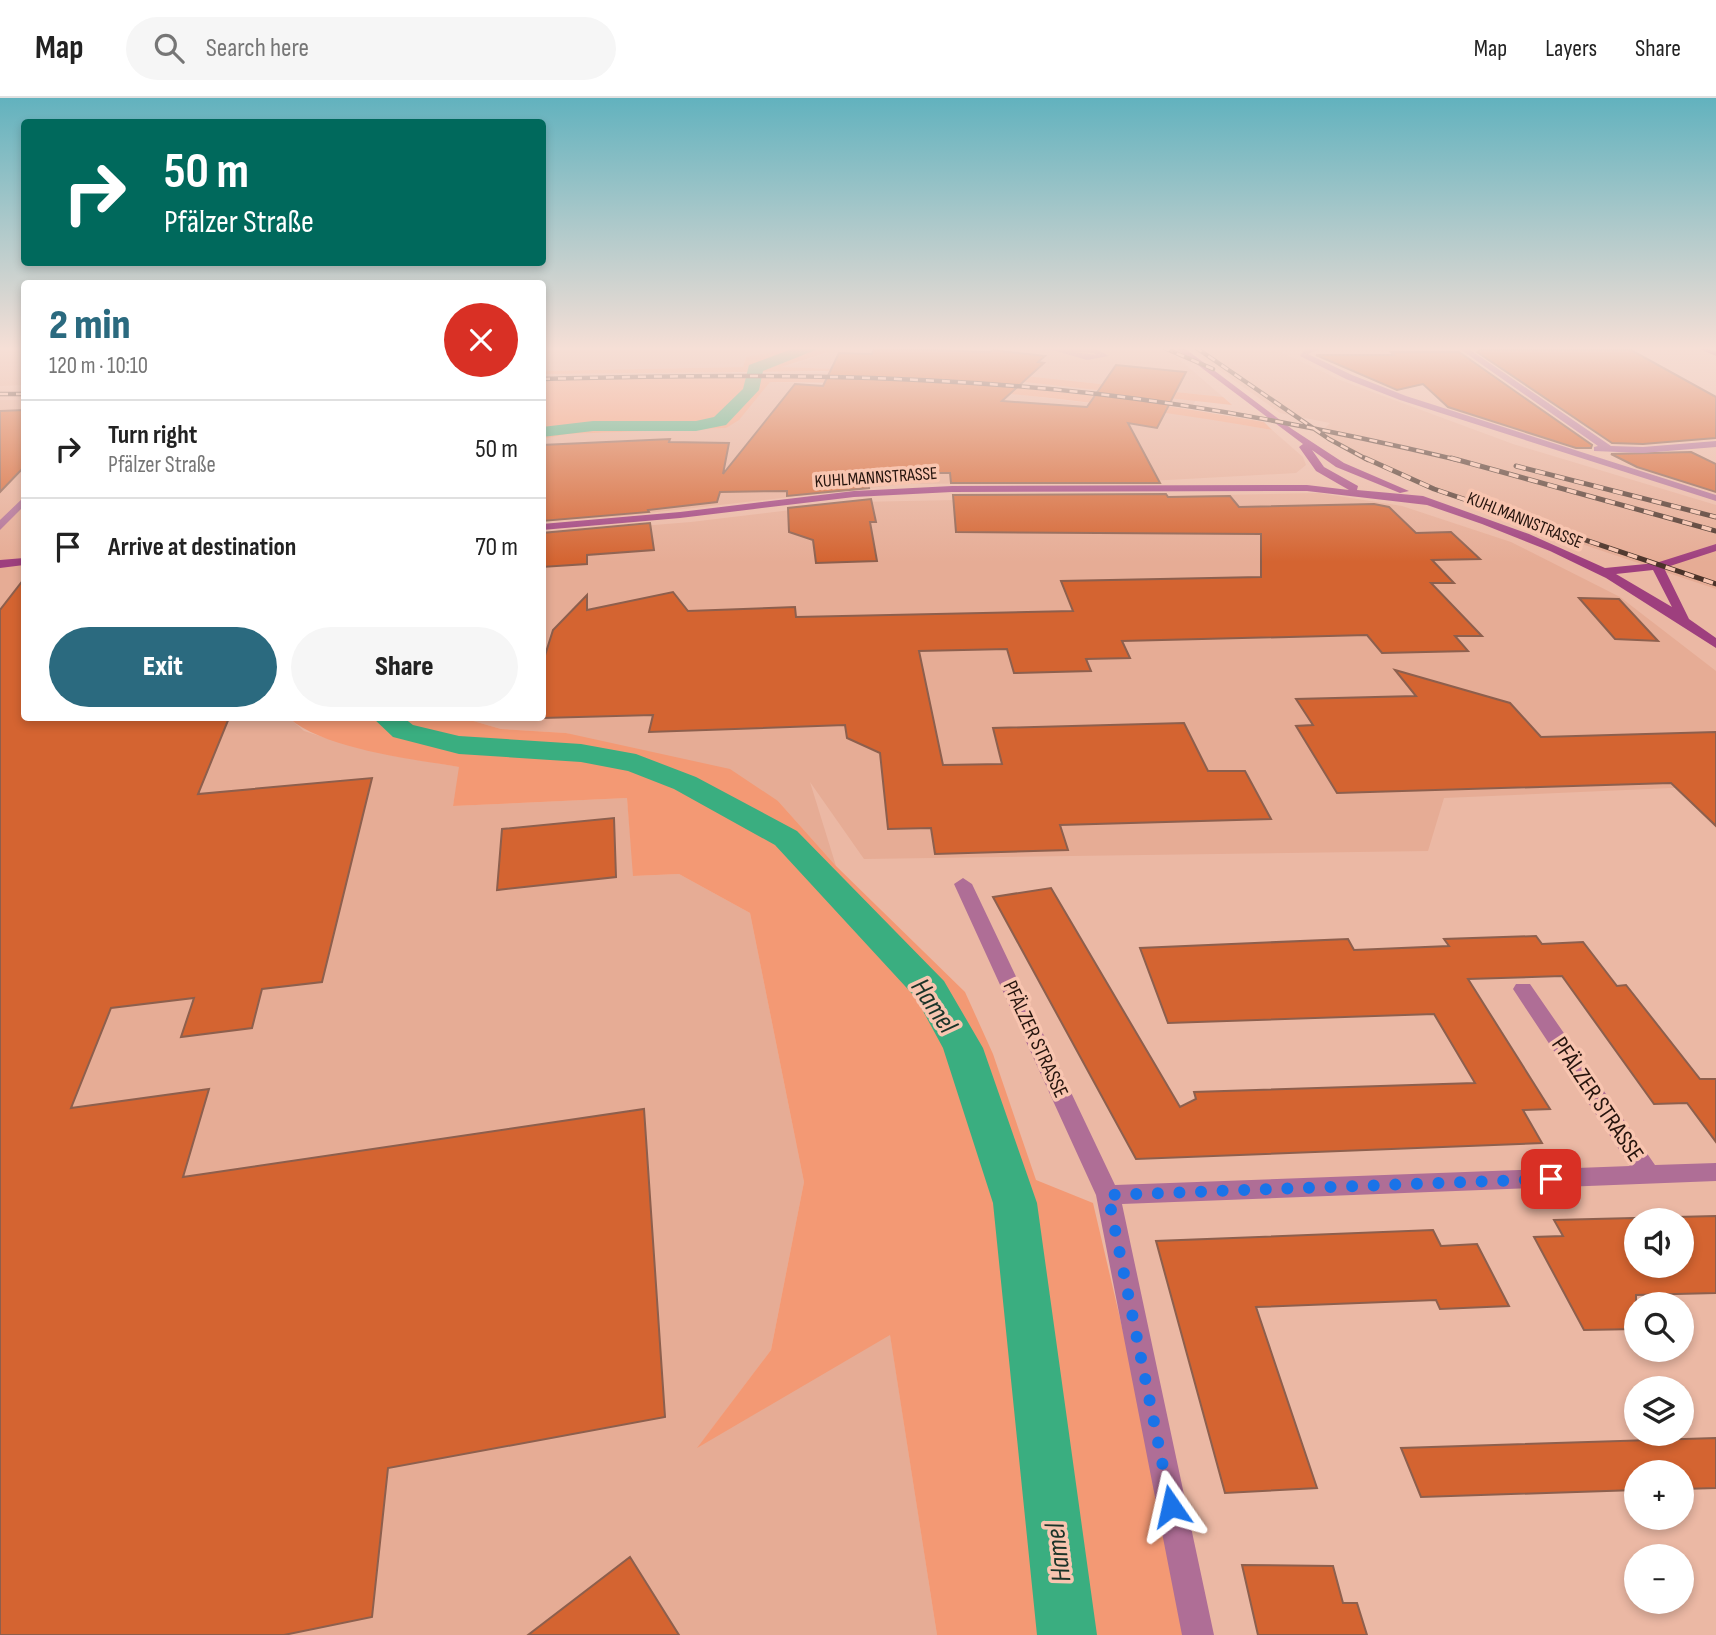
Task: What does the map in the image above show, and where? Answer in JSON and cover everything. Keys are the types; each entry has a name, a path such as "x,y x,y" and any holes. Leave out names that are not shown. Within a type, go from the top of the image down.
{"main road":[{"path":"1273,419 1340,465 1404,492"},
{"path":"1289,431 1320,469 1370,494"},
{"path":"1303,484 1342,482 1348,475 1340,465"},
{"path":"1303,484 1320,469"},
{"name":"KUHLMANNSTRASSE","path":"1342,482 1404,492 1564,553 1653,598 1716,644"},
{"name":"KUHLMANNSTRASSE","path":"546,527 669,517 884,492 1303,484 1430,502"},
{"path":"1605,572 1657,566 1716,547"},
{"path":"1564,553 1657,566"},
{"path":"0,564 21,562"},
{"path":"1657,566 1685,620"}],"street":[{"path":"1467,419 1716,498"},
{"path":"1565,419 1607,448"},
{"path":"1563,450 1643,450 1716,444"},
{"path":"0,527 21,503"},
{"name":"PFÄLZER STRASSE","path":"963,884 1108,1195 1198,1635"},
{"name":"PFÄLZER STRASSE","path":"1523,989 1649,1175"},
{"name":"PFÄLZER STRASSE","path":"1108,1195 1716,1172"}],"shaded area":[{"path":"0,419 21,419 21,721 292,721 304,731 339,742 394,756 460,767 453,806 627,798 634,876 679,874 750,913 804,1182 771,1350 699,1446 890,1334 937,1635 0,1635"},
{"path":"546,419 740,419 726,428 567,434 546,438"},
{"path":"735,419 1208,419 1272,430 1303,457 1306,465 1296,473 1131,482 905,484 622,516 546,521 546,438 567,434 726,428"},
{"path":"1202,419 1245,419 1264,422 1272,430"},
{"path":"1309,419 1445,419 1513,444 1716,505 1716,589 1501,517 1364,461 1312,431 1321,432 1330,423"},
{"path":"1319,493 1402,506 1511,542 1620,597 1716,671 1716,786 1444,798 1428,851 864,859 810,782 836,866 778,801 566,733 501,729 473,721 546,721 546,534 691,522 857,502"},
{"path":"293,721 473,721 501,729 566,733 730,769 778,801 836,866 965,992 993,1054 1036,1180 1093,1203 1156,1472 1190,1635 937,1635 890,1335 697,1448 771,1350 804,1182 750,913 679,874 633,876 627,798 453,806 459,767 370,751 324,738"}],"building":[{"path":"0,419 21,419 21,470 0,492"},
{"path":"767,419 1162,419 1157,428 1128,423 1160,483 951,483 950,473 866,473 869,488 787,496 787,491 720,492 717,502 648,510 649,512 546,521 546,445 670,439 669,442 729,443 723,474"},
{"path":"1485,419 1554,419 1592,445 1591,448 1576,448"},
{"path":"1576,419 1716,419 1716,438 1643,444 1612,443"},
{"path":"1691,452 1716,464 1716,492 1637,467 1611,454"},
{"path":"1166,494 1168,497 1230,496 1239,507 1374,504 1389,507 1416,533 1451,532 1480,559 1432,560 1454,583 1431,583 1482,636 1455,636 1468,651 1382,653 1367,635 1122,641 1130,658 1086,659 1091,671 1014,673 1007,649 919,651 943,765 1002,764 993,728 1184,723 1208,771 1245,771 1271,819 1060,825 1068,850 935,854 931,828 888,829 880,753 847,738 845,725 649,732 653,715 546,718 546,652 553,630 587,595 587,610 673,592 688,611 795,607 796,617 1073,611 1061,581 1261,577 1261,534 956,532 953,495"},
{"path":"871,499 876,522 870,522 877,561 816,563 813,540 789,532 788,508"},
{"path":"650,523 654,550 587,555 587,564 546,567 546,533"},
{"path":"21,583 21,721 228,721 198,794 372,778 322,982 262,989 252,1028 181,1037 194,998 111,1008 71,1108 209,1089 183,1177 644,1109 665,1417 388,1468 372,1617 284,1635 0,1635 0,610"},
{"path":"1579,598 1619,599 1658,641 1615,639"},
{"path":"1395,670 1510,703 1541,737 1716,732 1716,826 1671,783 1337,793 1296,726 1313,725 1296,699 1416,696"},
{"path":"614,818 616,877 497,890 502,829"},
{"path":"1051,888 1180,1107 1196,1099 1194,1092 1475,1083 1434,1014 1168,1023 1140,948 1348,939 1354,950 1449,946 1444,939 1536,936 1542,944 1583,942 1617,986 1626,985 1700,1079 1716,1079 1716,1142 1687,1103 1654,1104 1562,976 1468,979 1550,1109 1523,1110 1542,1143 1136,1159 993,897"},
{"path":"1716,1216 1716,1293 1624,1292 1624,1329 1584,1330 1534,1237 1563,1236 1554,1220 1624,1218 1624,1278 1694,1278 1694,1217"},
{"path":"1433,1230 1441,1246 1477,1244 1509,1306 1440,1309 1436,1300 1256,1307 1317,1488 1225,1493 1156,1241"},
{"path":"1716,1438 1716,1488 1694,1489 1694,1460 1624,1460 1624,1490 1421,1497 1401,1448 1624,1441 1624,1446 1694,1446 1694,1439"},
{"path":"630,1557 679,1635 528,1635"},
{"path":"1242,1565 1333,1566 1343,1603 1357,1603 1367,1635 1258,1635"}],"waterway":[{"name":"Hamel","path":"546,432 593,426 696,426 722,419"},
{"name":"Hamel","path":"391,721 403,731 459,745 581,753 636,763 685,783 786,838 931,990 963,1048 1015,1203 1067,1635"}],"railway":[{"path":"1259,419 1315,429"},
{"path":"1299,419 1315,429"},
{"path":"1315,429 1458,460"},
{"path":"1315,429 1368,460"},
{"path":"1365,458 1434,489 1716,584"},
{"path":"1451,458 1716,531"},
{"path":"1516,466 1716,517"}],"route":[{"path":"1171,1506 1108,1195 1551,1179"}]}
